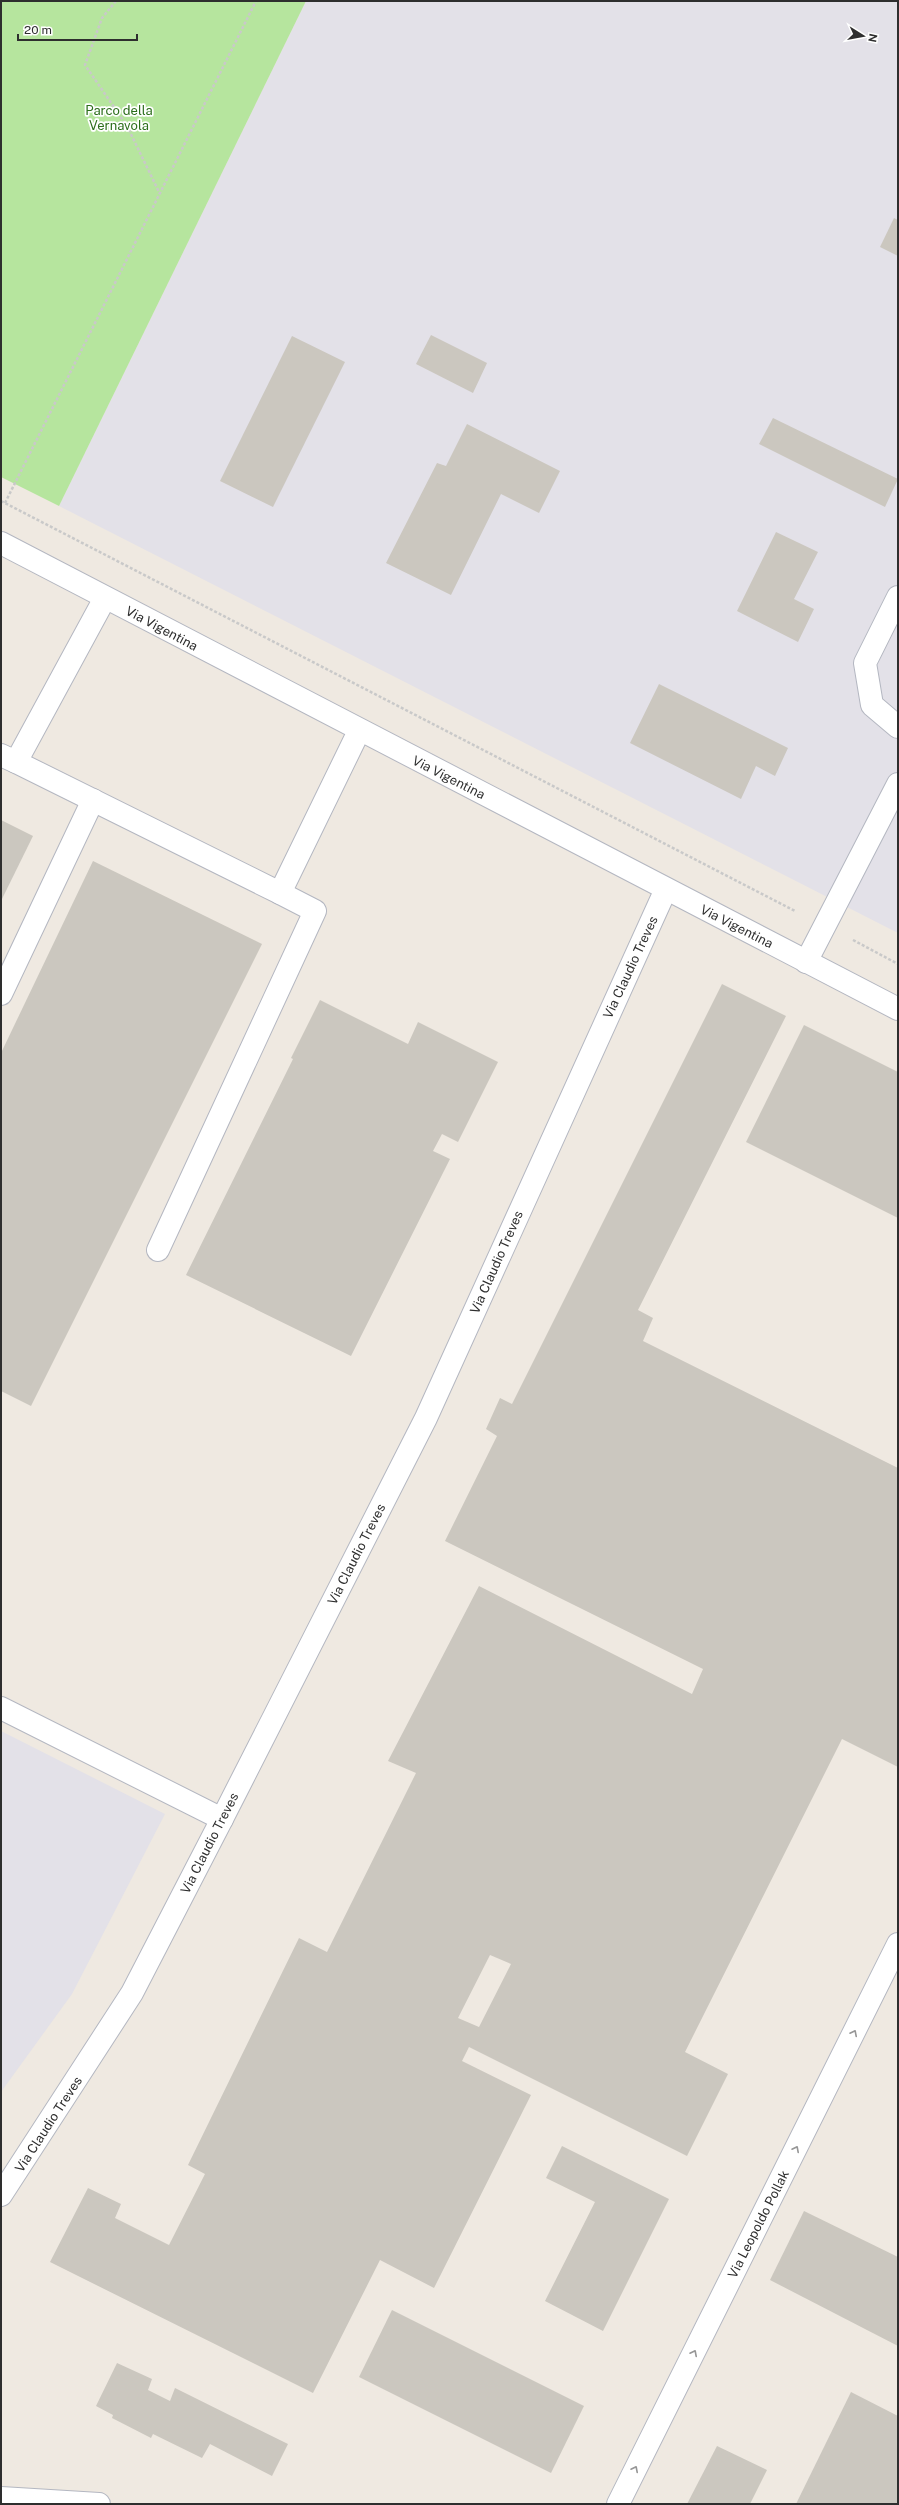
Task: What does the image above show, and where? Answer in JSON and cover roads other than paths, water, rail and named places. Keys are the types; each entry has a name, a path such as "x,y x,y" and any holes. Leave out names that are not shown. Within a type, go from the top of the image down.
{"street":[{"name":"Via Vigentina","path":"1,544 898,1010"},
{"path":"898,597 865,663 872,705 898,727"},
{"path":"105,598 9,759 315,911 158,1250"},
{"path":"280,893 359,731"},
{"path":"806,962 898,784"},
{"path":"1,994 93,800"},
{"name":"Via Claudio Treves","path":"1,2195 132,1993 222,1819 426,1418 666,890"},
{"path":"1,1708 222,1819"},
{"name":"Via Leopoldo Pollak","path":"618,2504 898,1944"},
{"path":"1,2498 99,2504"}],"park label":[{"name":"Parco della Vernavola","path":"119,118"}]}
